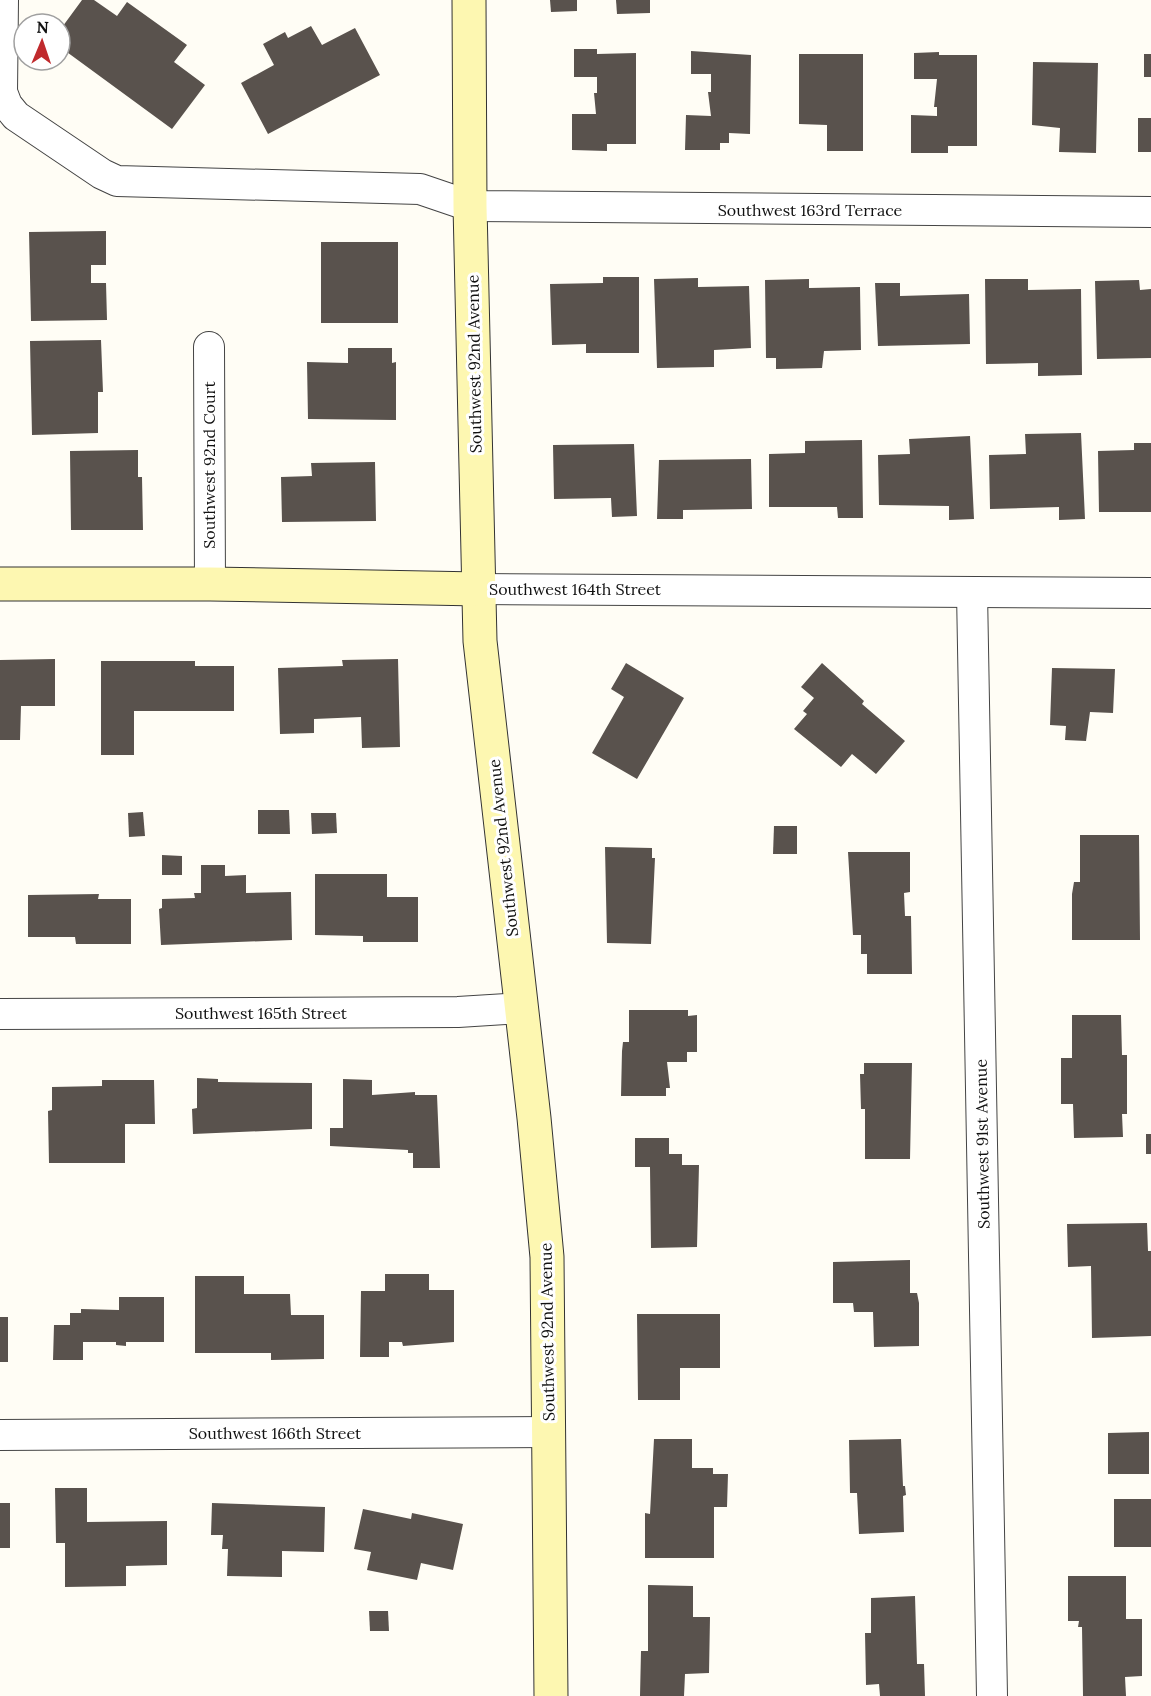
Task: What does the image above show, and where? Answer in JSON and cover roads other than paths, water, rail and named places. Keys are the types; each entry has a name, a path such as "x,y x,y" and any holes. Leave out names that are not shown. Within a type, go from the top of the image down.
{"street":[{"name":"Southwest 163rd Terrace","path":"3,0 2,92 7,105 16,116 102,174 117,181 420,189 470,206 1151,212"},
{"name":"Southwest 92nd Avenue","path":"469,0 470,206 480,641 547,1257 551,1696"},
{"name":"Southwest 92nd Court","path":"209,347 210,584"},
{"name":"Southwest 164th Street","path":"0,585 210,584 479,589 1151,593"},
{"name":"Southwest 91st Avenue","path":"972,592 992,1696"},
{"name":"Southwest 165th Street","path":"0,1014 458,1012 521,1008"},
{"name":"Southwest 166th Street","path":"0,1435 550,1432"}]}
